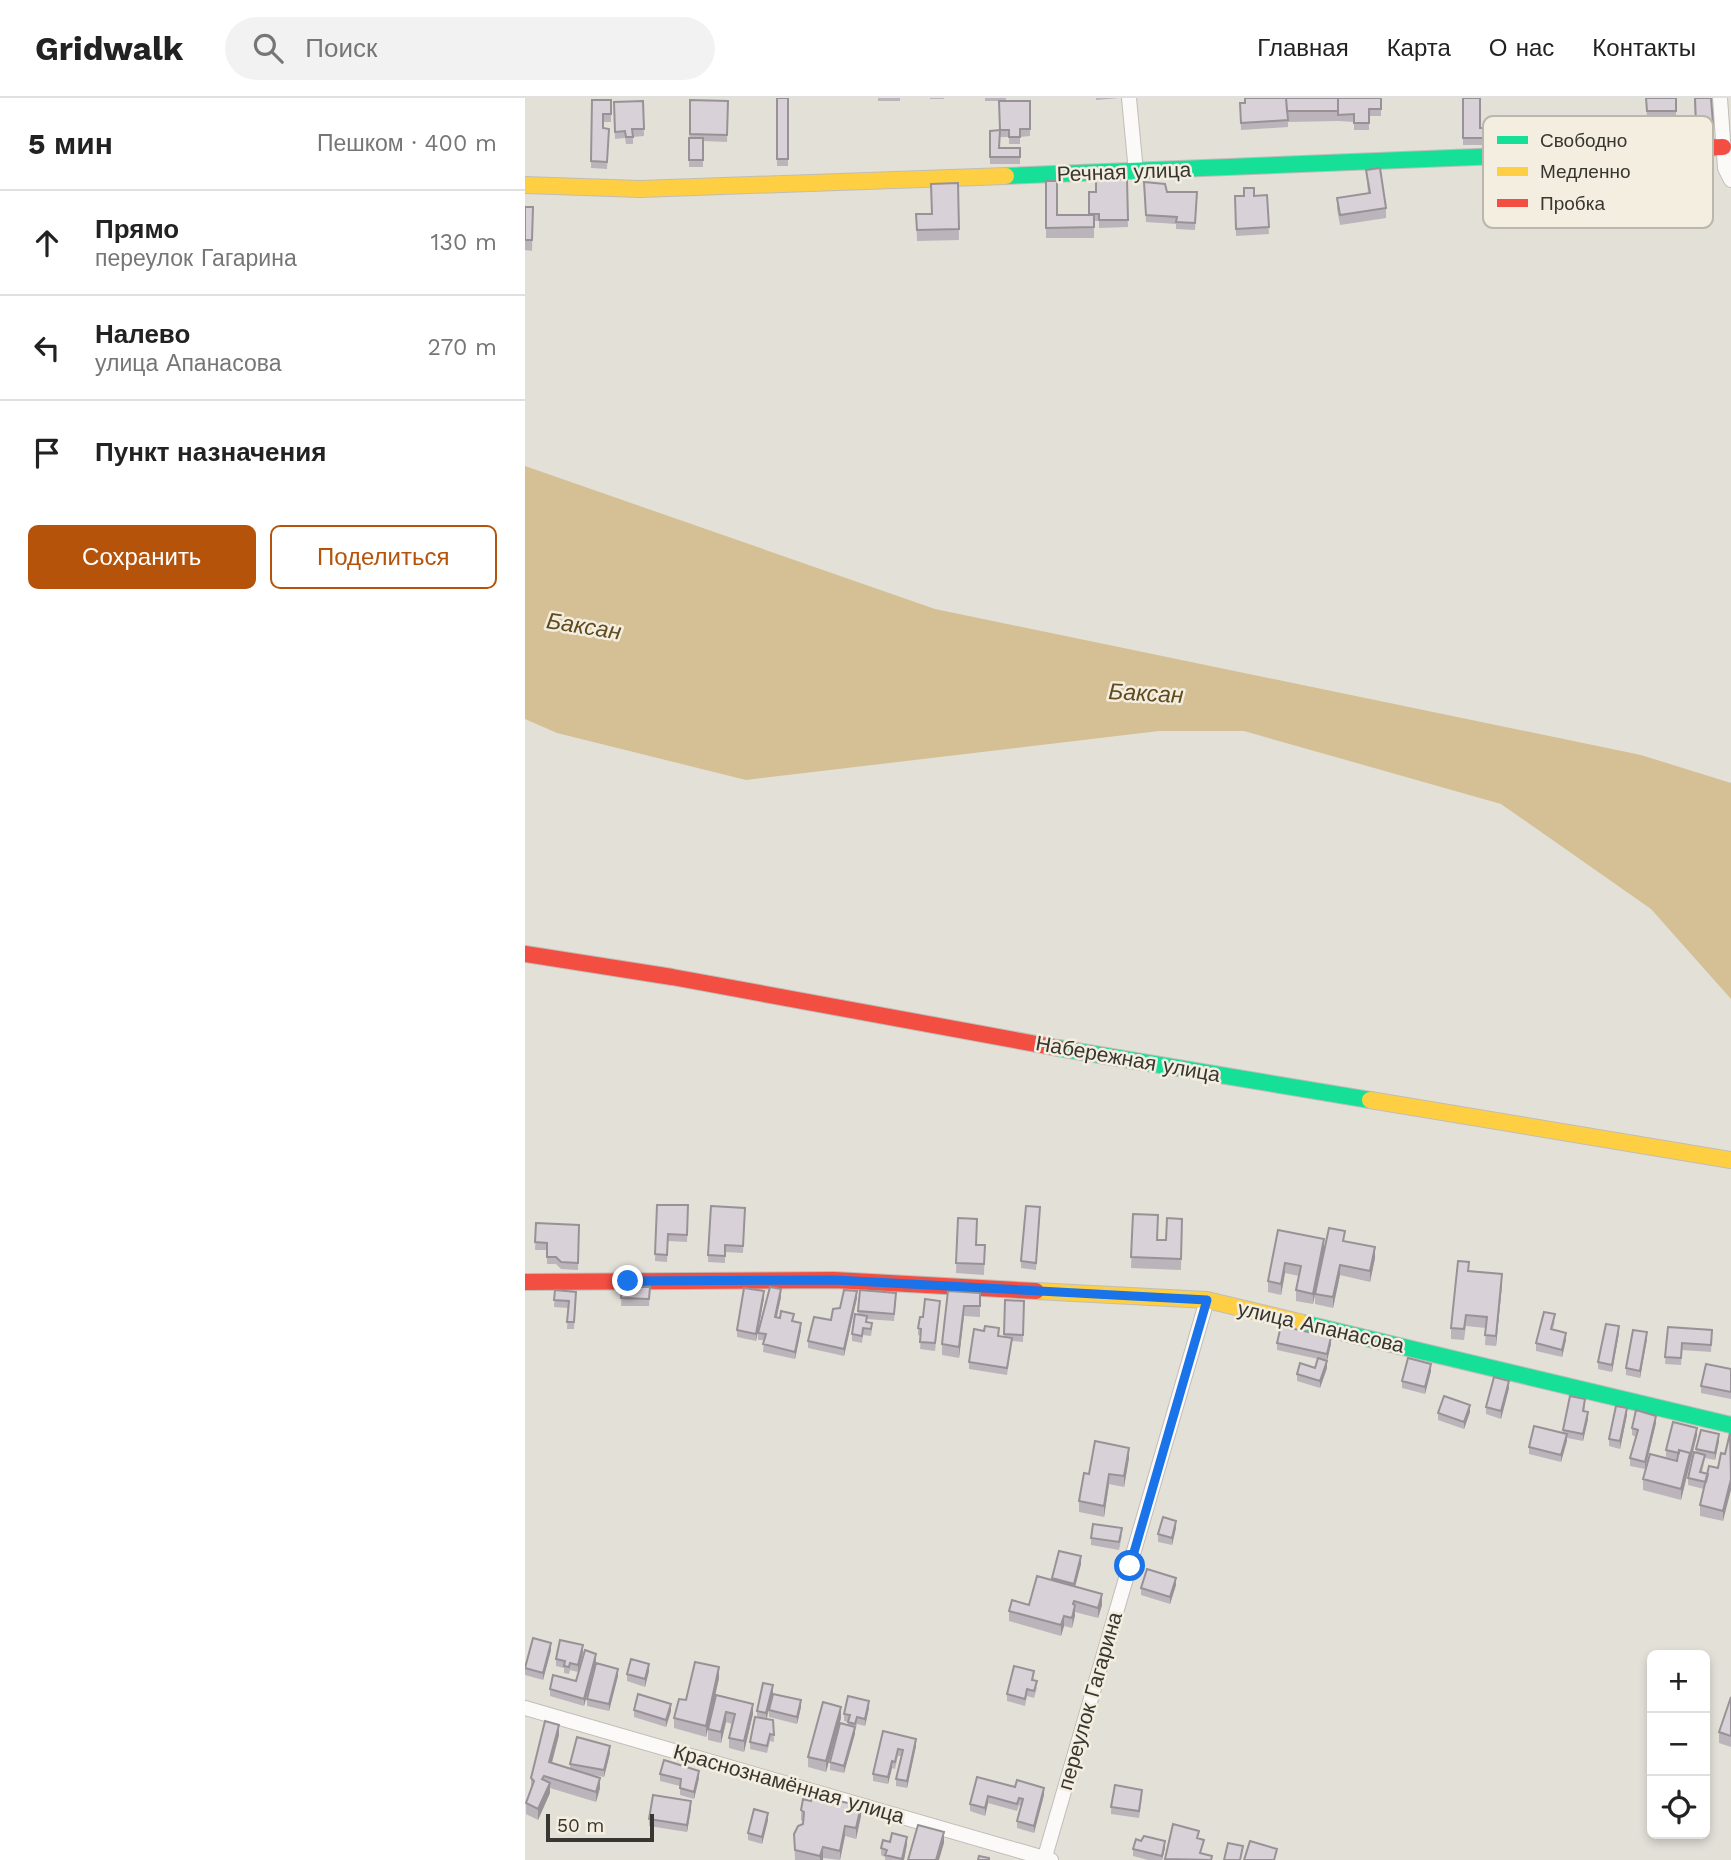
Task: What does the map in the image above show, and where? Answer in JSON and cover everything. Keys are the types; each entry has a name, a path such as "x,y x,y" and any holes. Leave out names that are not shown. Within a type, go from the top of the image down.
{"street":[{"path":"1129,98 1136,172"},
{"path":"1720,98 1725,168 1731,180"},
{"name":"Речная улица","path":"1713,147 1723,147"},
{"name":"Речная улица","path":"525,186 639,189 1483,157"},
{"name":"Набережная улица","path":"525,954 672,977 1041,1045 1731,1160"},
{"name":"улица Апанасова","path":"525,1282 834,1280 1207,1300 1731,1425"},
{"name":"переулок Гагарина","path":"1047,1859 1207,1300"},
{"name":"Краснознамённая улица","path":"525,1708 1047,1859"}],"water":[{"name":"Баксан","path":"525,466 935,609 1641,755 1731,783 1731,999 1651,909 1501,804 1244,731 1159,731 746,780 557,733 525,719"}],"building":[{"path":"777,98 788,98 788,159 777,159"},
{"path":"1245,98 1286,98 1288,120 1241,123 1240,103 1245,103"},
{"path":"1286,98 1338,98 1338,111 1287,111"},
{"path":"1338,98 1381,98 1381,109 1369,109 1369,123 1354,123 1354,114 1338,115"},
{"path":"1463,98 1480,98 1480,128 1483,128 1483,138 1463,138"},
{"path":"1646,98 1676,98 1676,111 1647,111"},
{"path":"1695,98 1711,98 1712,116 1696,116"},
{"path":"592,100 611,100 611,114 603,114 603,128 609,129 607,162 591,161"},
{"path":"690,100 728,101 727,135 690,134"},
{"path":"643,101 644,129 632,129 633,137 626,137 625,131 615,132 614,102"},
{"path":"999,101 1030,101 1030,129 1020,129 1020,137 1009,137 1009,130 1000,130"},
{"path":"1000,130 999,148 1020,148 1020,157 990,157 990,131"},
{"path":"689,138 703,138 703,160 689,160"},
{"path":"1380,168 1386,208 1340,215 1337,198 1370,193 1366,170"},
{"path":"1096,179 1127,179 1128,220 1099,220 1099,214 1089,214 1089,192 1096,192"},
{"path":"1046,181 1057,181 1057,215 1094,215 1094,227 1046,228"},
{"path":"1144,182 1165,184 1167,192 1197,192 1195,223 1176,222 1177,217 1146,215"},
{"path":"958,183 959,229 917,230 916,214 932,214 931,184"},
{"path":"1244,188 1254,188 1254,196 1267,195 1269,227 1236,229 1235,196 1244,196"},
{"path":"525,207 533,207 532,240 525,240"},
{"path":"657,1205 688,1205 687,1235 668,1234 667,1255 655,1254"},
{"path":"711,1206 745,1208 743,1246 725,1245 725,1256 708,1255"},
{"path":"1026,1206 1040,1207 1036,1263 1021,1261"},
{"path":"1133,1214 1158,1215 1157,1240 1166,1240 1167,1218 1182,1219 1181,1259 1131,1257"},
{"path":"958,1218 977,1219 976,1245 985,1245 984,1264 956,1263"},
{"path":"536,1223 579,1225 578,1263 561,1262 556,1257 547,1257 547,1243 535,1242"},
{"path":"1329,1228 1345,1231 1343,1241 1375,1247 1370,1271 1340,1265 1333,1297 1315,1294"},
{"path":"1278,1230 1324,1239 1313,1294 1296,1290 1301,1266 1285,1263 1281,1284 1268,1281"},
{"path":"1458,1261 1469,1262 1468,1271 1502,1274 1496,1336 1485,1335 1487,1317 1466,1315 1464,1329 1451,1328"},
{"path":"622,1287 650,1287 649,1299 621,1298"},
{"path":"770,1287 781,1289 775,1317 780,1318 781,1311 794,1314 792,1321 801,1323 795,1352 763,1344 766,1334 758,1333"},
{"path":"744,1288 764,1291 756,1334 737,1330"},
{"path":"555,1290 576,1292 574,1322 567,1322 569,1301 554,1300"},
{"path":"844,1290 857,1291 844,1349 808,1341 814,1317 831,1320 833,1309 840,1308"},
{"path":"860,1290 896,1293 894,1314 858,1311"},
{"path":"948,1291 980,1293 980,1306 964,1306 959,1347 942,1344"},
{"path":"925,1299 940,1301 935,1343 920,1342 921,1329 918,1328 920,1317 923,1317"},
{"path":"1005,1300 1024,1301 1023,1335 1004,1334"},
{"path":"1544,1312 1555,1314 1551,1329 1566,1333 1562,1350 1536,1343"},
{"path":"855,1314 867,1316 866,1322 872,1323 871,1329 863,1328 862,1336 852,1334"},
{"path":"1606,1324 1619,1326 1612,1365 1598,1362"},
{"path":"985,1326 999,1328 998,1336 1012,1338 1007,1368 969,1362 974,1329 984,1331"},
{"path":"1281,1326 1331,1337 1327,1354 1277,1343"},
{"path":"1668,1327 1712,1330 1711,1345 1682,1343 1681,1358 1665,1357"},
{"path":"1633,1330 1647,1332 1640,1371 1626,1368"},
{"path":"1318,1358 1327,1361 1320,1381 1297,1374 1300,1363 1315,1368"},
{"path":"1408,1358 1431,1364 1425,1387 1402,1381"},
{"path":"1706,1364 1731,1369 1731,1392 1701,1386"},
{"path":"1494,1377 1509,1381 1501,1411 1486,1407"},
{"path":"1444,1396 1470,1405 1464,1422 1438,1413"},
{"path":"1570,1396 1585,1399 1583,1411 1588,1412 1583,1434 1563,1430"},
{"path":"1616,1406 1627,1408 1620,1441 1609,1439"},
{"path":"1636,1410 1656,1416 1645,1462 1630,1458 1638,1430 1632,1428"},
{"path":"1673,1422 1697,1428 1690,1456 1690,1453 1679,1450 1679,1453 1666,1450"},
{"path":"1534,1426 1567,1434 1561,1455 1529,1447"},
{"path":"1701,1430 1719,1434 1715,1453 1696,1449"},
{"path":"1730,1433 1731,1479 1723,1511 1700,1505 1709,1466 1718,1468"},
{"path":"1095,1441 1129,1448 1124,1476 1109,1474 1104,1506 1079,1501 1084,1473 1089,1474"},
{"path":"1679,1450 1690,1453 1681,1489 1643,1479 1650,1454 1677,1461"},
{"path":"1694,1452 1705,1455 1700,1472 1708,1474 1706,1482 1688,1478"},
{"path":"1163,1517 1176,1521 1172,1538 1158,1534"},
{"path":"1093,1524 1122,1528 1119,1542 1091,1538"},
{"path":"1059,1551 1081,1556 1074,1584 1052,1578"},
{"path":"1147,1569 1176,1578 1170,1597 1141,1588"},
{"path":"1037,1576 1102,1594 1098,1608 1074,1601 1072,1618 1064,1616 1061,1625 1009,1611 1012,1600 1029,1605"},
{"path":"533,1638 551,1643 543,1673 525,1668"},
{"path":"560,1640 583,1645 578,1665 570,1663 569,1667 564,1666 565,1661 556,1659"},
{"path":"585,1650 596,1654 584,1699 550,1689 553,1675 576,1681"},
{"path":"631,1659 649,1664 645,1679 627,1674"},
{"path":"695,1662 719,1667 706,1726 674,1718 679,1699 686,1700"},
{"path":"596,1663 618,1669 609,1704 587,1699"},
{"path":"1014,1666 1034,1671 1032,1680 1037,1681 1034,1691 1027,1689 1025,1699 1007,1694"},
{"path":"763,1683 773,1685 766,1713 757,1711"},
{"path":"638,1694 671,1704 666,1720 634,1710"},
{"path":"773,1694 801,1700 797,1717 769,1710"},
{"path":"716,1695 753,1704 744,1741 729,1738 735,1714 726,1712 721,1732 708,1729"},
{"path":"848,1696 869,1701 865,1719 857,1717 855,1724 848,1722 850,1715 844,1714"},
{"path":"1731,1697 1731,1736 1719,1732"},
{"path":"823,1702 841,1707 826,1761 808,1757"},
{"path":"755,1717 773,1720 774,1735 770,1734 767,1746 750,1742"},
{"path":"545,1721 559,1725 549,1762 600,1778 596,1792 544,1776 542,1779 550,1783 538,1809 526,1803 534,1781 531,1778"},
{"path":"840,1723 855,1727 844,1766 830,1762"},
{"path":"883,1731 916,1739 907,1781 896,1779 903,1750 898,1749 888,1777 873,1774"},
{"path":"577,1737 610,1746 604,1770 570,1764"},
{"path":"664,1760 699,1771 694,1792 680,1788 681,1779 660,1774"},
{"path":"977,1777 1015,1787 1017,1780 1044,1788 1034,1826 1017,1821 1023,1799 1019,1798 1017,1804 988,1796 985,1808 970,1804"},
{"path":"1115,1785 1142,1790 1139,1811 1111,1807"},
{"path":"653,1795 691,1801 687,1825 649,1819"},
{"path":"813,1795 861,1806 856,1828 845,1826 840,1851 823,1847 820,1856 795,1850 794,1834 798,1826 803,1824 803,1799 811,1801"},
{"path":"754,1809 768,1813 762,1837 748,1833"},
{"path":"1173,1824 1199,1831 1197,1838 1204,1840 1200,1853 1212,1856 1211,1860 1165,1859"},
{"path":"918,1825 944,1832 936,1860 908,1860"},
{"path":"892,1833 907,1837 902,1859 885,1855 887,1850 881,1848 883,1840 890,1842"},
{"path":"1144,1836 1165,1841 1162,1856 1133,1849 1136,1839 1141,1841"},
{"path":"1250,1841 1277,1849 1274,1860 1244,1860"},
{"path":"1228,1843 1243,1846 1240,1860 1224,1860"},
{"path":"979,1856 989,1858 989,1860 978,1860"}],"traffic: fast":[{"path":"1006,176 1483,157"},
{"path":"1058,1048 1370,1100"},
{"path":"1303,1323 1731,1425"}],"traffic: slow":[{"path":"525,185 640,189 1006,176"},
{"path":"1370,1100 1731,1160"},
{"path":"1036,1291 1207,1300 1303,1323"}],"traffic: jam":[{"path":"1713,147 1723,147"},
{"path":"525,954 672,977 1058,1048"},
{"path":"525,1282 834,1280 1036,1291"}],"route":[{"path":"628,1281 834,1280 1207,1300 1130,1566"}]}
